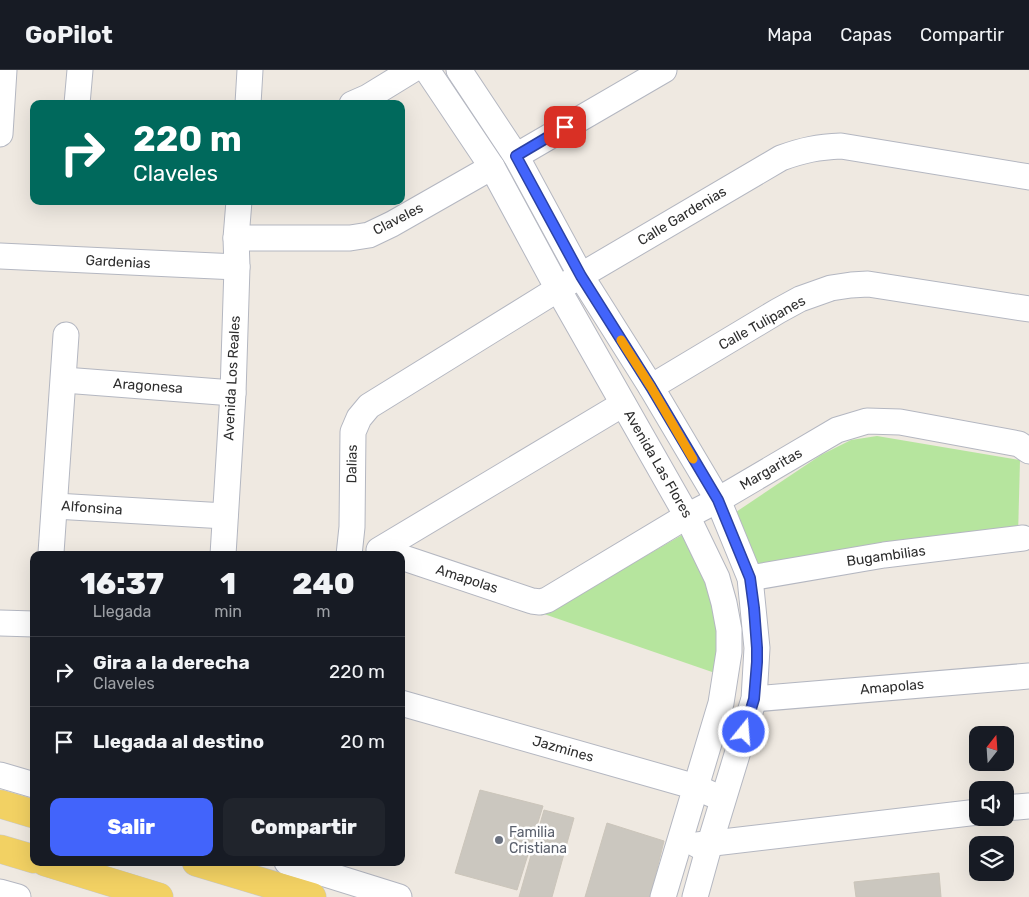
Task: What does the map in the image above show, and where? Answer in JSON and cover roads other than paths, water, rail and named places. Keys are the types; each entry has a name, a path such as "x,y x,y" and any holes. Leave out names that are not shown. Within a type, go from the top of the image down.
{"main road":[{"path":"0,804 30,813"},
{"path":"0,849 30,858"},
{"path":"58,866 159,897"},
{"path":"208,866 312,897"}],"street":[{"path":"0,134 4,70"},
{"path":"77,100 80,70"},
{"path":"248,100 250,70"},
{"path":"360,100 412,70"},
{"name":"Avenida Las Flores","path":"426,70 492,167 558,289 687,516 717,578 729,630 729,652 721,702 663,897"},
{"path":"459,70 516,156 581,276 651,387 718,500 750,578 757,648 754,699 695,897"},
{"path":"516,156 664,70"},
{"name":"Calle Gardenias","path":"369,406 558,289 782,158 800,151 820,147 841,146 1029,177"},
{"name":"Claveles","path":"236,238 350,238 369,235 392,224 492,167"},
{"name":"Avenida Los Reales","path":"223,551 232,393 237,268 236,238 239,205"},
{"name":"Gardenias","path":"0,256 237,268"},
{"name":"Calle Tulipanes","path":"651,387 778,311 800,299 831,288 868,284 1029,309"},
{"name":"Alfonsina","path":"66,335 55,506 225,516"},
{"name":"Aragonesa","path":"64,380 232,393"},
{"path":"396,551 623,404"},
{"name":"Dalias","path":"349,551 352,527 353,432 359,418 369,406"},
{"name":"Margaritas","path":"532,601 540,602 547,600 687,516 718,500 837,430 868,421 900,422 1019,444 1029,451"},
{"path":"51,551 55,506"},
{"name":"Amapolas","path":"352,527 365,542 384,551"},
{"name":"Bugambilias","path":"750,578 884,555 1027,538"},
{"name":"Amapolas","path":"405,559 532,601"},
{"path":"0,623 30,624"},
{"name":"Amapolas","path":"754,699 1029,676"},
{"name":"Jazmines","path":"405,704 696,787 724,800"},
{"path":"0,775 30,783"},
{"path":"1014,807 1029,806"},
{"path":"678,848 969,813"},
{"path":"300,866 399,897"},
{"path":"0,892 18,897"}],"place":[{"name":"Familia Cristiana","path":"499,840"}]}
